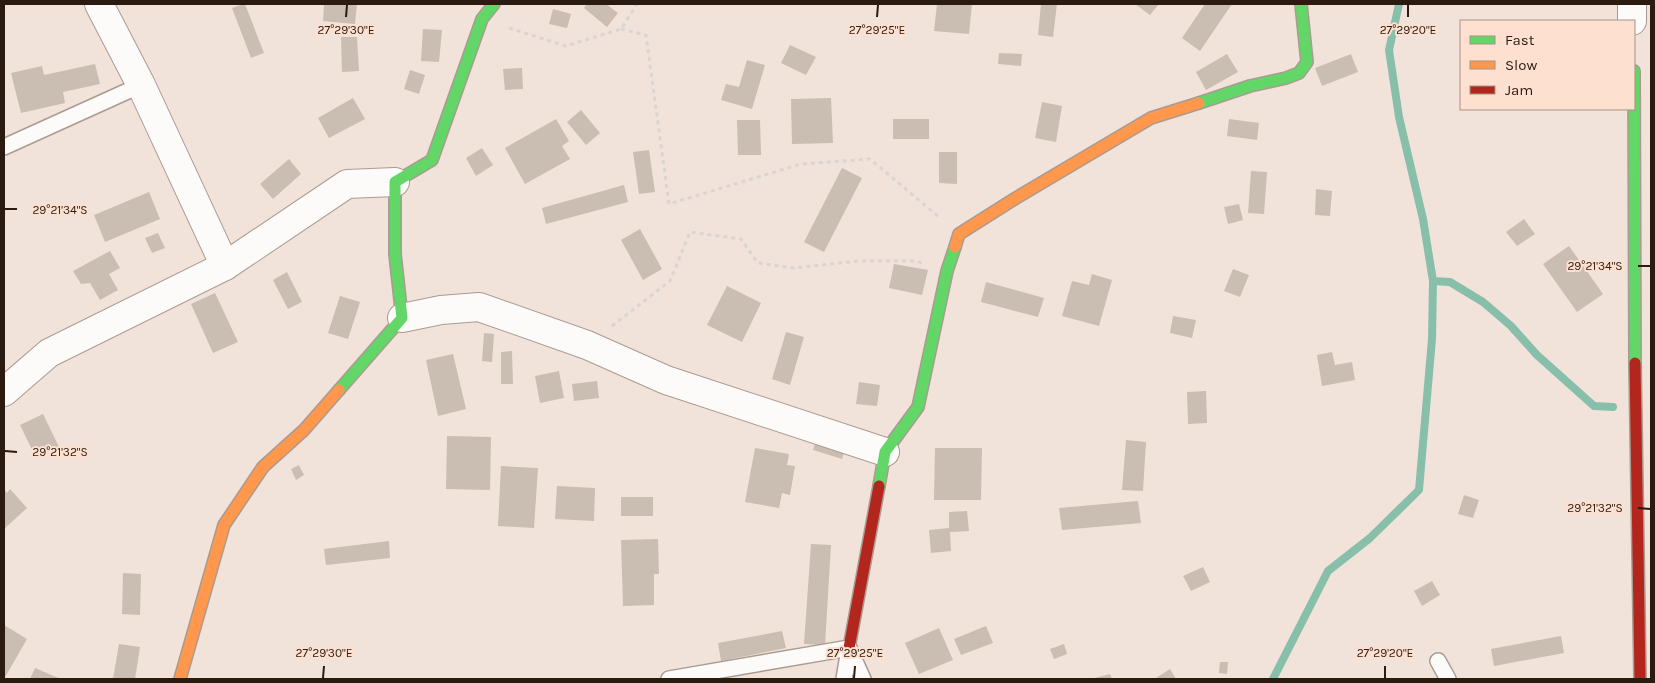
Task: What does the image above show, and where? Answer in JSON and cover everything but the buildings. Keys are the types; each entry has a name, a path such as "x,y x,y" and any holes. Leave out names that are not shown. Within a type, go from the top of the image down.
{"street":[{"path":"99,4 141,84 225,266"},
{"path":"4,392 49,353 225,266 347,184 395,182 432,160 482,19 494,4"},
{"path":"849,648 885,452 918,407 947,271 959,234 1151,118 1250,86 1299,73 1307,62 1301,4"},
{"path":"1632,4 1632,20"},
{"path":"1635,93 1643,268 1644,672"},
{"path":"395,182 395,254 402,318"},
{"path":"180,679 224,526 263,467 304,430 402,318 441,310 479,308 588,345 666,380 885,452"}],"lane":[{"path":"4,147 141,84"},
{"path":"669,679 849,648"},
{"path":"844,679 849,648"},
{"path":"849,648 862,679"},
{"path":"1438,661 1448,679"}],"path":[{"path":"621,29 637,4"},
{"path":"482,19 566,46 621,29 646,35 669,204 800,164 870,159 959,234"},
{"path":"588,345 670,281 690,232 741,238 758,263 794,268 859,260 916,261 947,271"}],"waterway":[{"path":"1273,679 1328,571 1370,538 1419,490 1432,339 1433,281 1423,219 1399,117 1389,50 1399,4"},
{"path":"1433,281 1450,282 1483,302 1511,326 1537,355 1594,406 1613,407"}],"traffic: fast":[{"path":"339,390 402,318 395,254 395,182 432,160 482,19 494,4"},
{"path":"1199,103 1250,86 1299,73 1307,62 1301,4"},
{"path":"1634,110 1635,363"},
{"path":"879,486 885,452 918,407 947,271 955,247"}],"traffic: slow":[{"path":"955,247 959,234 1151,118 1199,103"},
{"path":"180,679 224,525 263,467 304,430 339,390"}],"traffic: jam":[{"path":"1635,363 1640,679"},
{"path":"849,648 879,486"}]}
